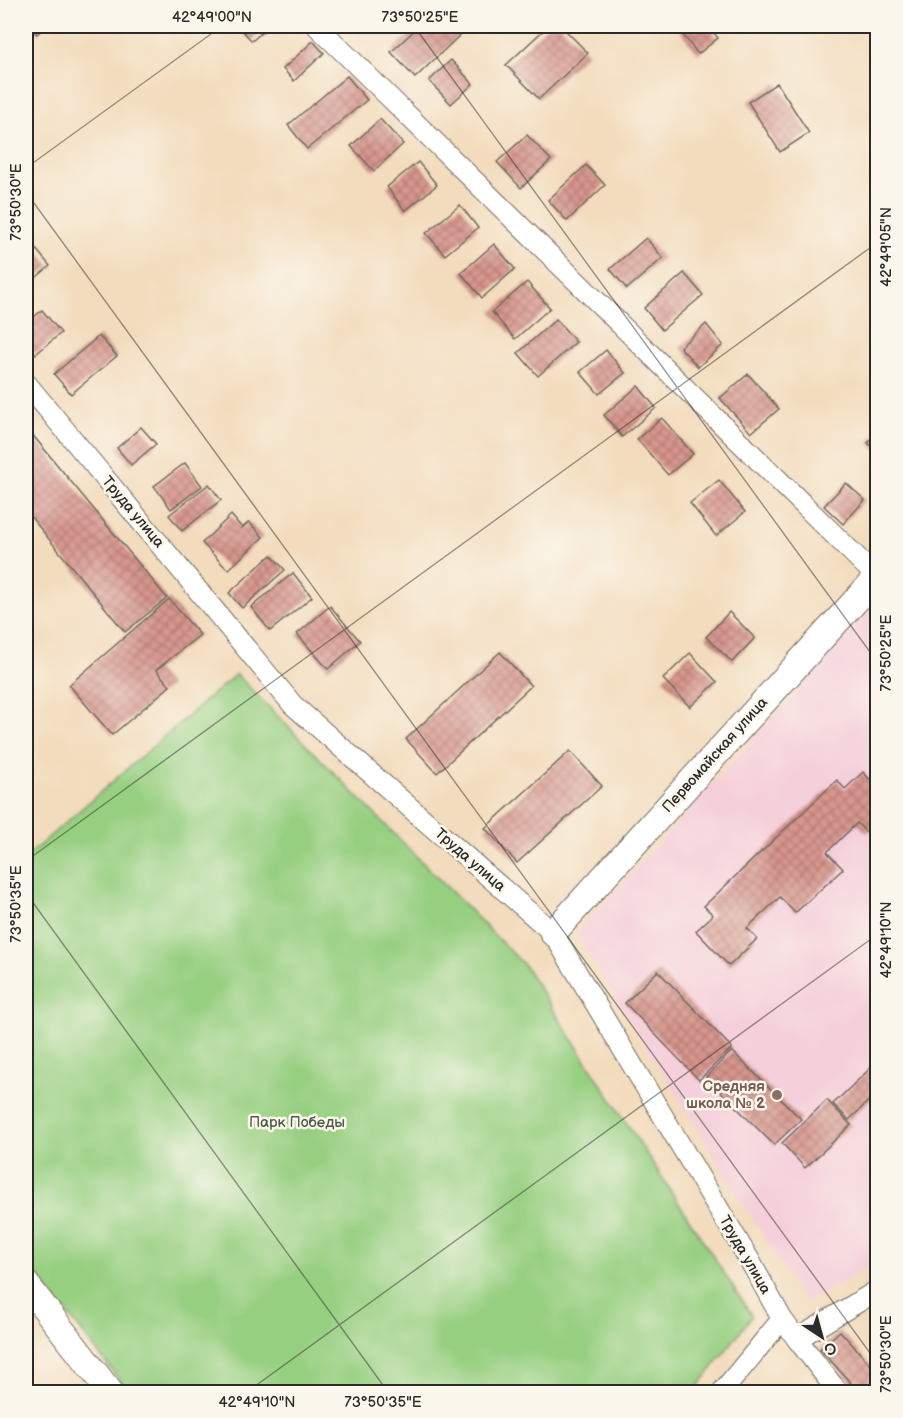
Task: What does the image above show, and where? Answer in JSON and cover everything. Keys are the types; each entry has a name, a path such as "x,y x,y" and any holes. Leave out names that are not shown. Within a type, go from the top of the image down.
{"street":[{"path":"317,26 877,577"},
{"name":"Труда улица","path":"26,382 293,705 553,933 750,1261 782,1320 838,1392"},
{"name":"Первомайская улица","path":"553,933 877,577"},
{"path":"26,1284 110,1392"},
{"path":"797,1339 878,1290"},
{"path":"722,1392 782,1320"}],"shaded area":[{"name":"Средняя школа № 2","path":"876,604 878,1255 868,1268 805,1303 576,934"}],"green space":[{"name":"Парк Победы","path":"236,674 524,965 752,1316 694,1392 129,1392 26,1261 26,857"}],"building":[{"path":"28,26 45,26 37,34"},
{"path":"238,26 269,26 252,41"},
{"path":"419,26 453,26 461,34 415,78 391,52"},
{"path":"548,26 561,26 588,53 539,99 506,65"},
{"path":"676,26 709,26 718,38 698,54"},
{"path":"313,41 324,53 294,81 283,69"},
{"path":"451,60 473,84 451,104 429,81"},
{"path":"347,76 367,100 307,149 288,125"},
{"path":"777,83 809,133 780,152 748,102"},
{"path":"380,119 403,144 374,171 351,146"},
{"path":"527,135 551,160 521,188 497,162"},
{"path":"418,162 437,185 405,211 387,187"},
{"path":"586,165 605,185 567,221 548,200"},
{"path":"460,205 478,228 445,255 426,233"},
{"path":"646,238 663,258 627,289 610,269"},
{"path":"494,244 515,269 482,298 461,273"},
{"path":"35,248 50,266 26,286 26,255"},
{"path":"684,273 703,295 662,330 644,308"},
{"path":"527,282 550,308 515,339 492,312"},
{"path":"42,310 61,333 36,354 26,341 26,324"},
{"path":"556,319 576,342 538,376 518,353"},
{"path":"706,324 723,345 698,367 680,347"},
{"path":"99,336 117,356 71,394 54,374"},
{"path":"606,350 625,373 599,394 580,372"},
{"path":"748,374 779,409 751,433 720,398"},
{"path":"638,386 656,408 622,437 604,415"},
{"path":"662,418 693,454 668,475 637,439"},
{"path":"26,427 167,598 125,632 26,511"},
{"path":"141,427 156,444 131,465 117,448"},
{"path":"878,431 878,451 868,443"},
{"path":"185,463 202,486 171,509 154,486"},
{"path":"719,480 745,512 716,536 690,503"},
{"path":"846,483 865,500 843,524 824,506"},
{"path":"209,484 221,500 182,531 169,515"},
{"path":"231,515 242,528 249,522 263,537 228,570 202,543"},
{"path":"271,555 285,570 242,608 229,593"},
{"path":"293,573 312,597 270,631 251,607"},
{"path":"169,599 200,635 156,670 170,686 112,735 69,685"},
{"path":"330,606 360,641 328,669 297,634"},
{"path":"729,612 755,638 732,662 706,637"},
{"path":"500,652 531,686 437,773 406,739"},
{"path":"690,653 717,682 690,707 663,679"},
{"path":"570,751 602,786 517,863 485,828"},
{"path":"863,772 878,788 878,823 867,833 857,823 827,852 843,869 795,913 780,897 747,928 757,939 729,966 696,931 713,915 704,906 837,780 845,789"},
{"path":"658,971 732,1048 699,1080 625,1003"},
{"path":"732,1051 801,1119 774,1145 706,1077"},
{"path":"878,1061 878,1092 849,1120 833,1104"},
{"path":"827,1100 851,1125 805,1168 782,1143"},
{"path":"840,1331 878,1373 878,1389 873,1392 859,1392 820,1349"}],"place":[{"name":"Средняя школа № 2","path":"777,1095"}]}
